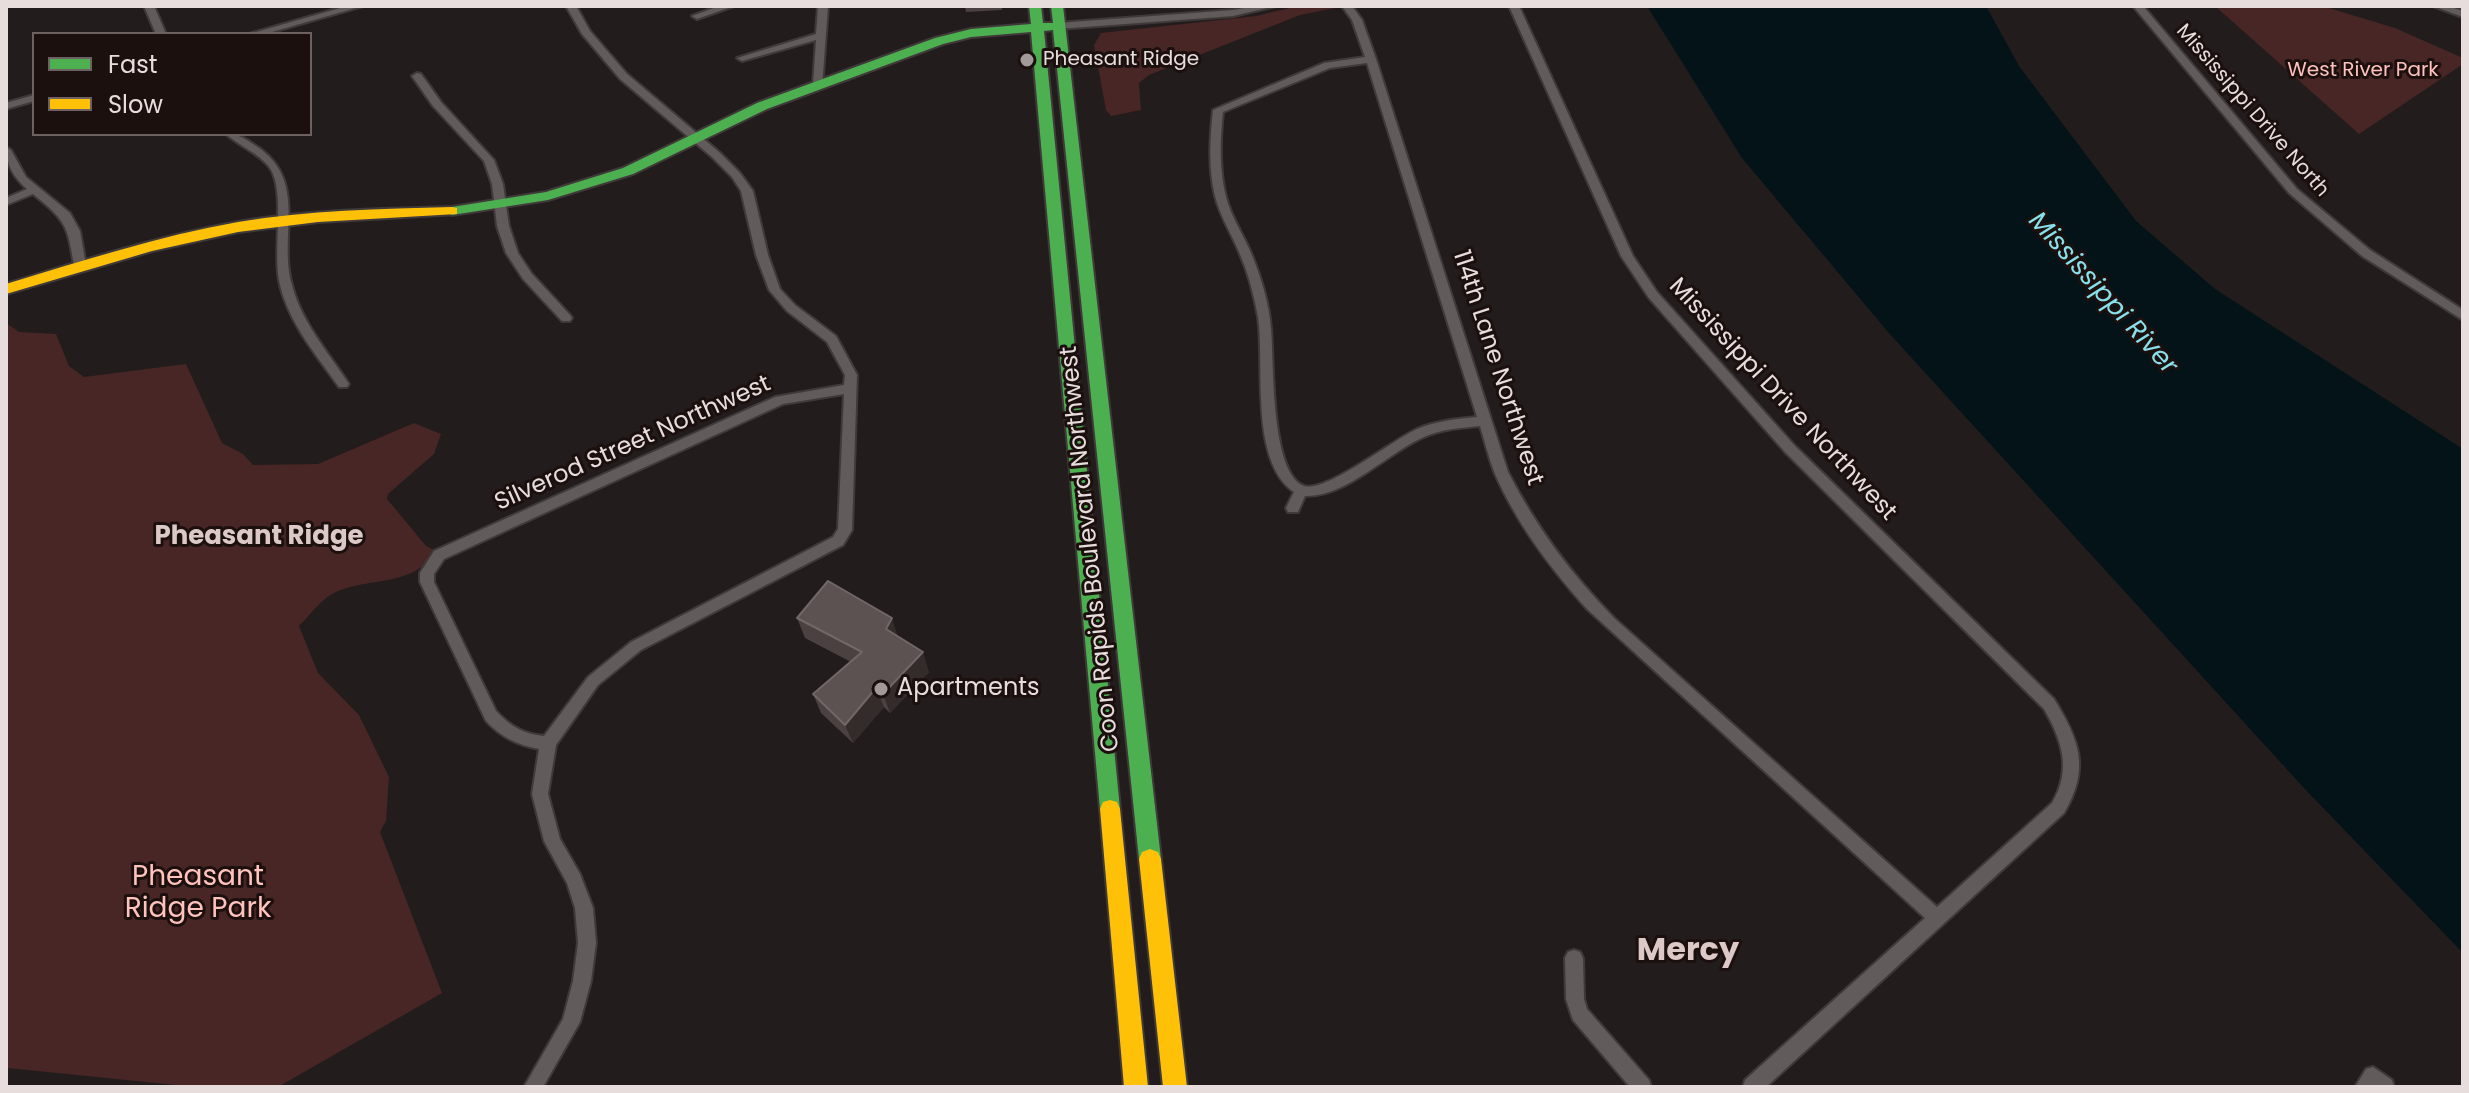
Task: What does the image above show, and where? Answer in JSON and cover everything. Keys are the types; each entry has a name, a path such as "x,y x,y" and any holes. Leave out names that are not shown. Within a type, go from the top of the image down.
{"main road":[{"name":"Coon Rapids Boulevard Northwest","path":"1035,6 1136,1087"},
{"name":"Coon Rapids Boulevard Northwest","path":"1057,6 1175,1087"},
{"path":"6,289 170,241 281,220 429,213 500,205 594,183 648,163 762,106 952,37 1058,26"}],"street":[{"path":"149,6 160,32"},
{"path":"261,32 358,6"},
{"path":"533,1087 571,1022 587,943 584,908 574,880 552,841 540,794 548,743 593,681 636,646 824,551 838,541 845,530 851,375 832,339 791,308 775,290 762,255 747,191 724,162 611,63 591,41 571,6"},
{"path":"697,16 729,6"},
{"path":"818,85 823,6"},
{"path":"1058,26 1233,13 1271,6"},
{"name":"114th Lane Northwest","path":"1347,6 1357,20 1371,59 1501,472 1525,521 1578,591 1645,656 1937,918"},
{"name":"Mississippi Drive Northwest","path":"1514,6 1627,256 1653,295 1837,497 2049,704 2069,742 2074,763 2072,779 2058,808 1937,918"},
{"name":"Mississippi Drive North","path":"2138,6 2293,191 2366,253 2463,316"},
{"path":"2438,6 2463,14"},
{"path":"742,58 821,36"},
{"path":"1371,59 1328,65 1218,110 1214,146 1220,193 1248,261 1262,308 1268,403 1279,465 1285,481 1301,491 1322,490 1421,433 1485,421"},
{"path":"417,76 448,117 489,160 494,169 506,238 515,259 566,318"},
{"path":"6,106 32,99"},
{"path":"234,136 277,169 282,182 281,260 291,302 343,384"},
{"path":"6,150 13,168 33,190 56,204 66,215 74,231 80,265"},
{"path":"6,202 33,190"},
{"name":"Silverod Street Northwest","path":"548,743 525,741 505,732 491,716 427,582 427,573 439,555 780,400 850,388"},
{"path":"1293,508 1301,491"},
{"path":"1752,1087 1937,918"},
{"path":"1574,958 1575,999 1579,1014 1642,1087"}],"green space":[{"path":"1298,6 1335,8 1300,15 1149,75 1139,83 1141,110 1111,116 1106,110 1094,45 1101,33 1256,16"},
{"name":"West River Park","path":"2215,6 2322,6 2395,28 2463,58 2463,64 2359,134"},
{"name":"Pheasant Ridge Park","path":"6,323 19,332 56,334 69,366 84,377 186,364 222,443 243,454 253,465 318,464 414,423 441,434 434,454 388,494 387,499 426,546 434,550 427,562 405,576 336,592 321,602 299,626 318,673 359,715 389,777 386,821 380,832 442,993 278,1087 196,1087 7,1068"}],"water":[{"name":"Mississippi River","path":"1647,6 1986,6 2019,66 2136,221 2215,289 2463,449 2463,953 2304,788 1888,332 1742,158"}],"building":[{"name":"Apartments","path":"828,581 892,618 886,629 923,652 883,694 876,688 845,725 813,694 862,652 797,618"}],"traffic: fast":[{"path":"1035,6 1110,809"},
{"path":"1057,6 1150,859"},
{"path":"452,211 548,196 628,171 762,106 939,41 971,33 1058,26"}],"traffic: slow":[{"path":"6,289 150,247 238,227 318,217 452,211"},
{"path":"1110,809 1136,1087"},
{"path":"1150,859 1175,1087"}],"place":[{"name":"Pheasant Ridge","path":"1027,60"},
{"name":"Apartments","path":"881,689"}],"district":[{"name":"Pheasant Ridge","path":"259,537"},
{"name":"Mercy","path":"1688,952"}]}
